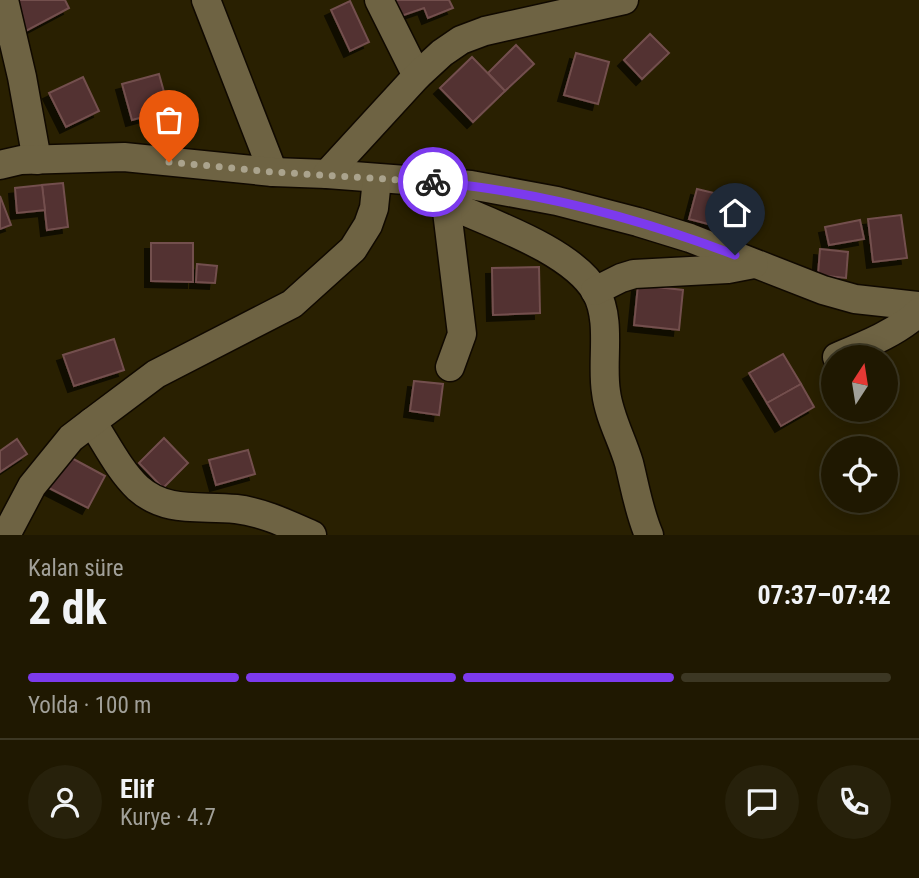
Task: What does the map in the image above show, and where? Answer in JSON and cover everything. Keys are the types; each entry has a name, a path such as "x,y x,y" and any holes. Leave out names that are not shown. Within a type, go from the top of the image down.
{"street":[{"path":"4,0 37,160"},
{"path":"206,0 273,172"},
{"path":"379,0 417,76"},
{"path":"327,174 417,76 461,40 485,31 619,1"},
{"path":"0,165 37,160 124,157 377,179 438,192 547,250 580,274 596,291 603,309 608,403 649,535"},
{"path":"5,535 32,486 71,438 156,374 292,304 354,249 368,225 377,179"},
{"path":"438,192 471,185 600,211 690,238 823,290 855,299 919,306"},
{"path":"438,192 461,324 459,346 450,368"},
{"path":"596,291 634,274 728,269 757,263"},
{"path":"863,345 889,333 919,312"},
{"path":"92,422 133,482 156,500 192,509 236,509 258,513 312,535"}],"building":[{"path":"6,0 65,0 69,8 24,32"},
{"path":"395,0 449,0 453,8 428,18 424,8 401,16"},
{"path":"350,1 369,42 350,51 331,10"},
{"path":"650,34 669,53 642,79 624,60"},
{"path":"516,45 534,64 505,91 488,73"},
{"path":"576,53 609,62 598,104 564,95"},
{"path":"472,57 505,91 473,122 440,88"},
{"path":"159,74 169,110 132,120 122,84"},
{"path":"83,77 99,111 66,127 49,93"},
{"path":"63,183 68,227 47,230 42,185"},
{"path":"42,185 45,210 17,213 15,188"},
{"path":"697,189 743,200 735,231 689,219"},
{"path":"0,196 11,225 0,229"},
{"path":"901,215 907,258 873,262 868,219"},
{"path":"860,220 864,239 829,245 825,227"},
{"path":"151,243 193,243 193,282 151,281"},
{"path":"820,249 848,252 846,278 818,275"},
{"path":"197,264 217,266 215,283 196,282"},
{"path":"539,267 540,313 493,315 492,268"},
{"path":"638,285 683,290 679,330 634,325"},
{"path":"114,339 124,370 74,386 63,355"},
{"path":"783,354 801,384 767,403 749,373"},
{"path":"414,381 443,384 439,415 410,411"},
{"path":"801,384 814,407 781,426 767,403"},
{"path":"164,438 188,463 163,488 139,463"},
{"path":"17,439 27,454 0,472 0,451"},
{"path":"248,450 255,474 216,485 209,460"},
{"path":"66,455 105,476 88,508 49,488"}],"way so far":[{"path":"169,162 273,172 433,182"}],"route":[{"path":"433,182 471,185 600,211 690,238 735,255"}]}
